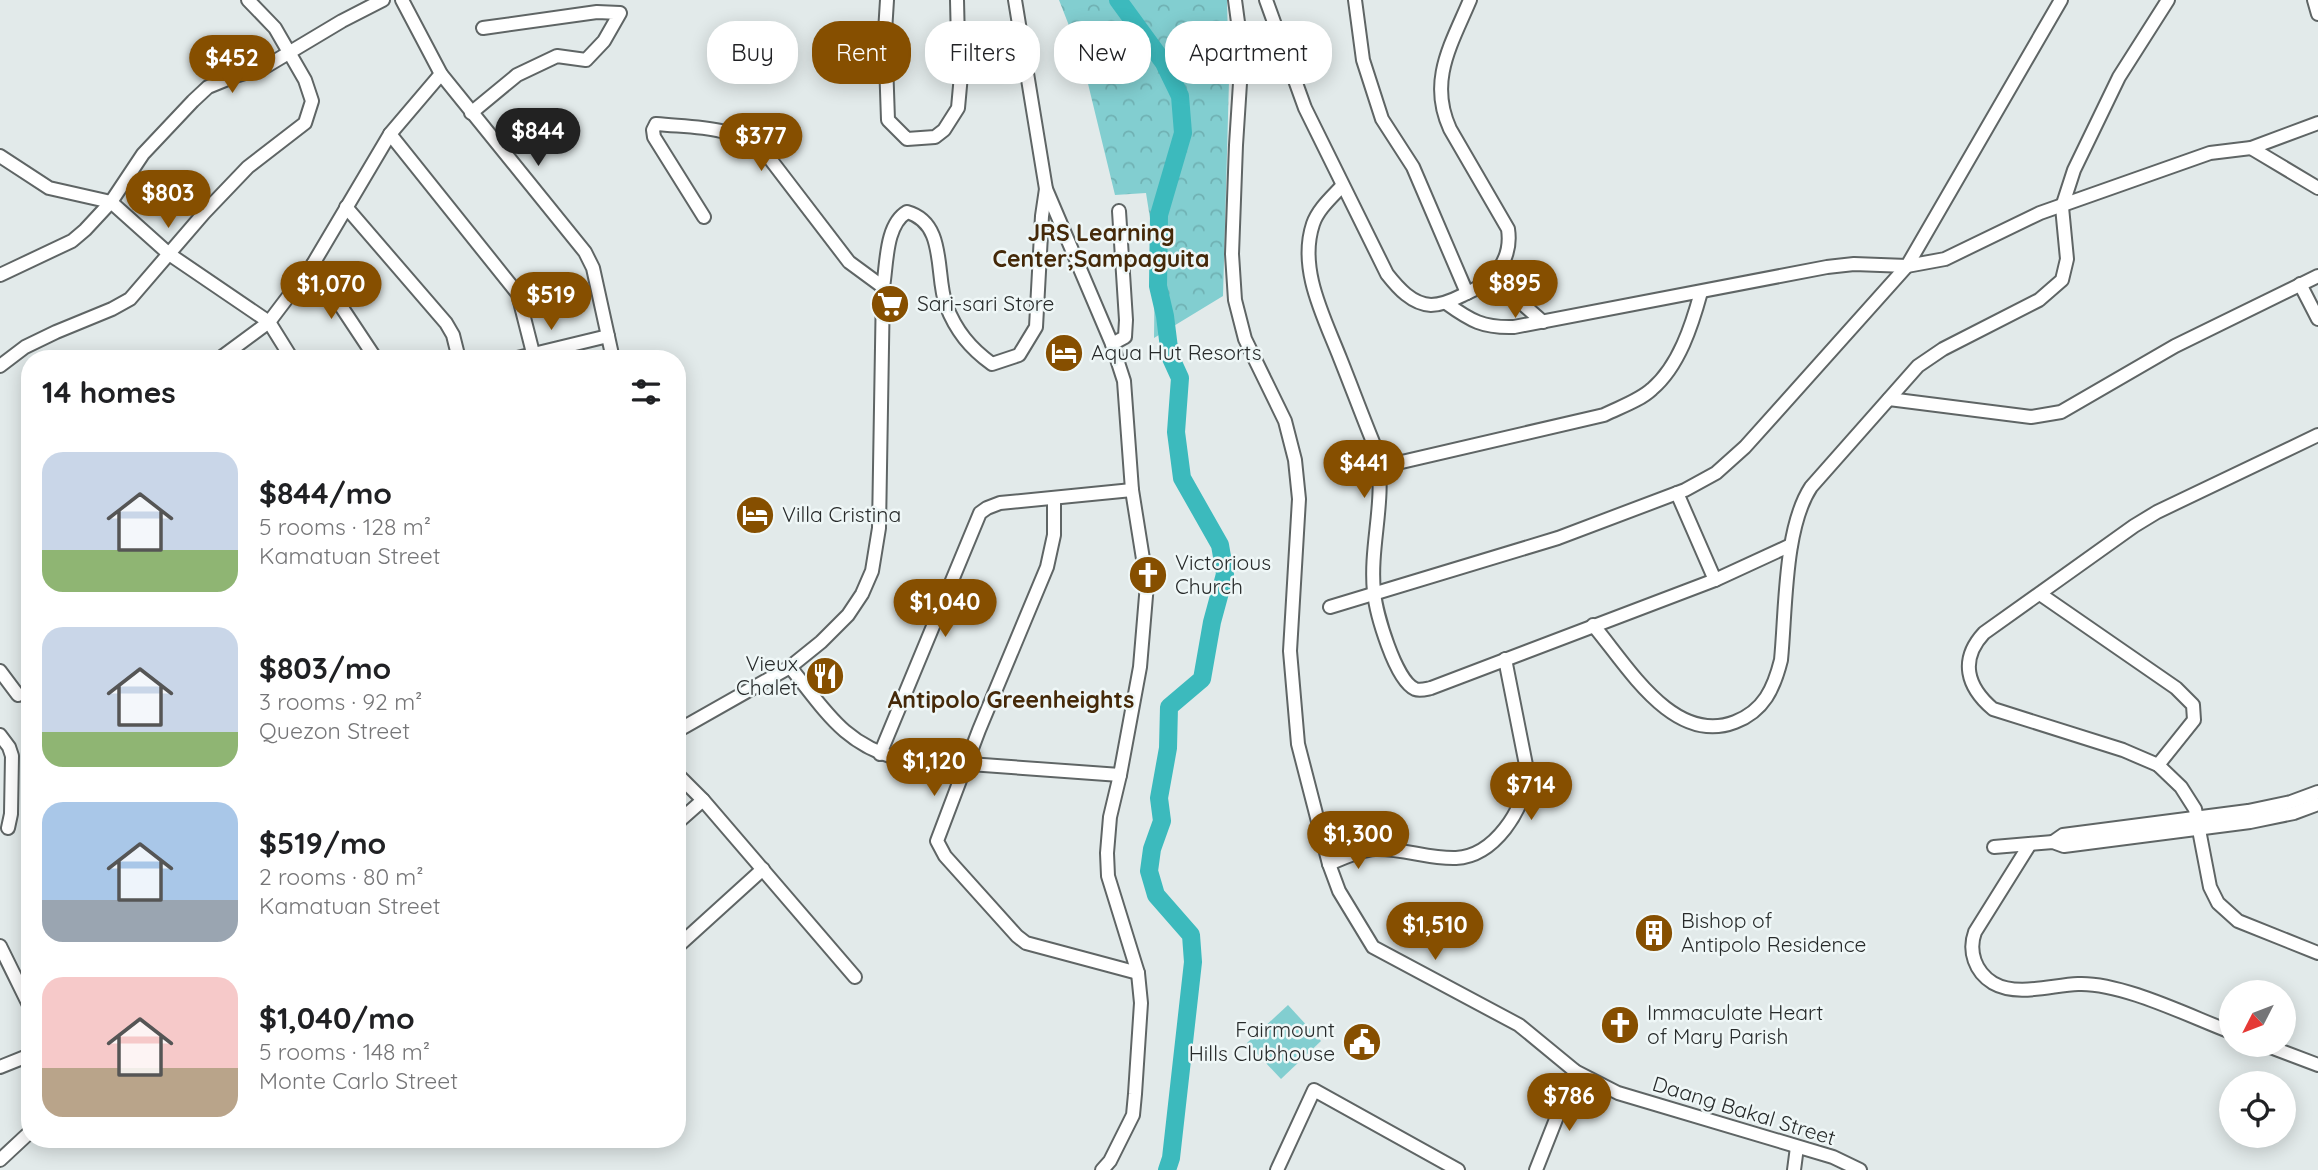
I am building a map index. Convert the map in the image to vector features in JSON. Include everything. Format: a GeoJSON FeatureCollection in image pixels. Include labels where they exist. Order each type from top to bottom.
{"type":"FeatureCollection","features":[{"type":"Feature","properties":{"kind":"street"},"geometry":{"type":"LineString","coordinates":[[21,350],[130,299],[204,213],[248,167],[305,123],[312,101],[304,80],[275,28],[248,0]]}},
{"type":"Feature","properties":{"kind":"street"},"geometry":{"type":"LineString","coordinates":[[0,274],[72,241],[85,230],[111,201],[143,154],[193,100],[208,88],[265,67],[367,4],[383,0]]}},
{"type":"Feature","properties":{"kind":"street"},"geometry":{"type":"LineString","coordinates":[[402,0],[441,74],[585,252],[593,268],[611,350]]}},
{"type":"Feature","properties":{"kind":"street"},"geometry":{"type":"LineString","coordinates":[[887,0],[885,32],[888,120],[906,139],[935,137],[944,131],[958,108],[962,64],[958,42],[957,0]]}},
{"type":"Feature","properties":{"kind":"street"},"geometry":{"type":"LineString","coordinates":[[1015,0],[1046,189],[1112,344],[1124,381],[1132,490],[1147,584],[1140,667],[1110,817],[1107,853],[1108,876],[1138,973],[1141,1003],[1133,1115],[1111,1161],[1102,1170]]}},
{"type":"Feature","properties":{"kind":"street","name":"Daang Bakal Street"},"geometry":{"type":"LineString","coordinates":[[1235,0],[1242,52],[1232,254],[1236,300],[1245,340],[1285,421],[1295,460],[1299,499],[1290,651],[1298,744],[1329,864],[1339,891],[1373,947],[1519,1025],[1575,1071],[1618,1093],[1833,1157],[1860,1170]]}},
{"type":"Feature","properties":{"kind":"street"},"geometry":{"type":"LineString","coordinates":[[1266,0],[1305,108],[1387,274],[1401,291],[1420,302],[1432,305],[1446,303],[1493,278],[1503,265],[1509,239],[1508,229],[1442,113],[1439,93],[1441,74],[1470,0]]}},
{"type":"Feature","properties":{"kind":"street"},"geometry":{"type":"LineString","coordinates":[[1355,0],[1363,60],[1382,119],[1413,167],[1467,293]]}},
{"type":"Feature","properties":{"kind":"street"},"geometry":{"type":"LineString","coordinates":[[1330,607],[1558,538],[1677,493],[1716,473],[1745,447],[1907,266],[2061,0]]}},
{"type":"Feature","properties":{"kind":"street"},"geometry":{"type":"LineString","coordinates":[[1593,625],[1666,710],[1682,720],[1712,727],[1731,724],[1759,709],[1776,679],[1781,660],[1791,545],[1797,513],[1811,487],[1906,377],[1928,357],[2039,300],[2062,280],[2067,259],[2062,206],[2074,170],[2102,107],[2168,0]]}},
{"type":"Feature","properties":{"kind":"street"},"geometry":{"type":"LineString","coordinates":[[2314,0],[2318,13]]}},
{"type":"Feature","properties":{"kind":"street"},"geometry":{"type":"LineString","coordinates":[[471,113],[517,75],[556,56],[586,60],[604,41],[620,13],[597,12],[483,28]]}},
{"type":"Feature","properties":{"kind":"street"},"geometry":{"type":"LineString","coordinates":[[231,350],[269,322],[313,264],[390,134],[441,74]]}},
{"type":"Feature","properties":{"kind":"street"},"geometry":{"type":"LineString","coordinates":[[2250,148],[2318,123]]}},
{"type":"Feature","properties":{"kind":"street"},"geometry":{"type":"LineString","coordinates":[[704,217],[654,137],[656,124],[722,130],[745,138],[764,151],[849,262],[883,288]]}},
{"type":"Feature","properties":{"kind":"street"},"geometry":{"type":"LineString","coordinates":[[390,134],[518,294],[532,350]]}},
{"type":"Feature","properties":{"kind":"street"},"geometry":{"type":"LineString","coordinates":[[1446,303],[1469,320],[1491,327],[1514,327],[1827,267],[1854,264],[1907,266],[1945,259],[2040,213],[2210,153],[2240,147],[2250,148],[2318,188]]}},
{"type":"Feature","properties":{"kind":"street"},"geometry":{"type":"LineString","coordinates":[[0,156],[49,188],[111,201],[169,254],[269,322],[286,350]]}},
{"type":"Feature","properties":{"kind":"street"},"geometry":{"type":"LineString","coordinates":[[1342,186],[1313,223],[1310,266],[1320,309],[1375,447],[1380,467],[1374,593],[1383,630],[1403,679],[1416,689],[1431,688],[1715,580],[1791,545]]}},
{"type":"Feature","properties":{"kind":"street"},"geometry":{"type":"LineString","coordinates":[[686,726],[790,667],[821,642],[848,615],[872,572],[879,528],[883,288],[895,224],[907,212],[920,216],[928,225],[936,244],[946,304],[971,349],[992,364],[1018,355],[1036,327],[1046,189]]}},
{"type":"Feature","properties":{"kind":"street"},"geometry":{"type":"LineString","coordinates":[[346,207],[446,323],[457,350]]}},
{"type":"Feature","properties":{"kind":"street"},"geometry":{"type":"LineString","coordinates":[[1112,344],[1125,337],[1126,320],[1119,211]]}},
{"type":"Feature","properties":{"kind":"street"},"geometry":{"type":"LineString","coordinates":[[313,264],[370,350]]}},
{"type":"Feature","properties":{"kind":"street"},"geometry":{"type":"LineString","coordinates":[[1889,399],[2031,418],[2061,412],[2175,346],[2318,276]]}},
{"type":"Feature","properties":{"kind":"street"},"geometry":{"type":"LineString","coordinates":[[1493,278],[1543,322]]}},
{"type":"Feature","properties":{"kind":"street"},"geometry":{"type":"LineString","coordinates":[[2300,284],[2318,319]]}},
{"type":"Feature","properties":{"kind":"street"},"geometry":{"type":"LineString","coordinates":[[1380,467],[1604,415],[1631,402],[1652,389],[1669,369],[1693,320],[1701,292]]}},
{"type":"Feature","properties":{"kind":"street"},"geometry":{"type":"LineString","coordinates":[[547,350],[608,337]]}},
{"type":"Feature","properties":{"kind":"street"},"geometry":{"type":"LineString","coordinates":[[0,366],[21,350]]}},
{"type":"Feature","properties":{"kind":"street"},"geometry":{"type":"LineString","coordinates":[[2318,435],[2157,512],[2134,526],[1983,634],[1974,644],[1969,656],[1969,671],[1974,688],[1982,700],[1993,709],[2123,750],[2158,765],[2189,798],[2199,824],[2210,887],[2224,911],[2238,921],[2318,953]]}},
{"type":"Feature","properties":{"kind":"street"},"geometry":{"type":"LineString","coordinates":[[880,754],[980,513],[1000,503],[1132,490]]}},
{"type":"Feature","properties":{"kind":"street"},"geometry":{"type":"LineString","coordinates":[[1677,493],[1715,580]]}},
{"type":"Feature","properties":{"kind":"street"},"geometry":{"type":"LineString","coordinates":[[1054,498],[1054,535],[1047,567],[937,835],[939,848],[1026,943],[1138,973]]}},
{"type":"Feature","properties":{"kind":"street"},"geometry":{"type":"LineString","coordinates":[[2040,594],[2185,695],[2193,705],[2194,720],[2158,765]]}},
{"type":"Feature","properties":{"kind":"street"},"geometry":{"type":"LineString","coordinates":[[1329,864],[1371,849],[1398,849],[1458,858],[1473,854],[1504,830],[1526,794],[1528,775],[1505,659]]}},
{"type":"Feature","properties":{"kind":"street"},"geometry":{"type":"LineString","coordinates":[[790,667],[853,740],[880,754],[900,759],[1120,775]]}},
{"type":"Feature","properties":{"kind":"street"},"geometry":{"type":"LineString","coordinates":[[0,671],[18,695]]}},
{"type":"Feature","properties":{"kind":"street"},"geometry":{"type":"LineString","coordinates":[[0,736],[12,755],[11,814],[8,828]]}},
{"type":"Feature","properties":{"kind":"street"},"geometry":{"type":"LineString","coordinates":[[686,783],[855,977]]}},
{"type":"Feature","properties":{"kind":"street"},"geometry":{"type":"LineString","coordinates":[[2199,824],[2271,807],[2318,792]]}},
{"type":"Feature","properties":{"kind":"street"},"geometry":{"type":"LineString","coordinates":[[686,815],[703,800]]}},
{"type":"Feature","properties":{"kind":"street"},"geometry":{"type":"LineString","coordinates":[[1994,847],[2053,842],[2063,835],[2273,818],[2318,804]]}},
{"type":"Feature","properties":{"kind":"street"},"geometry":{"type":"LineString","coordinates":[[2030,844],[1970,944],[1974,960],[1983,974],[1994,983],[2013,990],[2077,984],[2114,988],[2219,1027]]}},
{"type":"Feature","properties":{"kind":"street"},"geometry":{"type":"LineString","coordinates":[[686,939],[763,869]]}},
{"type":"Feature","properties":{"kind":"street"},"geometry":{"type":"LineString","coordinates":[[0,946],[21,989]]}},
{"type":"Feature","properties":{"kind":"street"},"geometry":{"type":"LineString","coordinates":[[2296,1057],[2318,1065]]}},
{"type":"Feature","properties":{"kind":"street"},"geometry":{"type":"LineString","coordinates":[[0,1067],[21,1059]]}},
{"type":"Feature","properties":{"kind":"street"},"geometry":{"type":"LineString","coordinates":[[1536,1170],[1575,1071]]}},
{"type":"Feature","properties":{"kind":"street"},"geometry":{"type":"LineString","coordinates":[[1277,1170],[1314,1090],[1458,1170]]}},
{"type":"Feature","properties":{"kind":"street"},"geometry":{"type":"LineString","coordinates":[[0,1160],[21,1140]]}},
{"type":"Feature","properties":{"kind":"street"},"geometry":{"type":"LineString","coordinates":[[1794,1170],[1797,1147]]}},
{"type":"Feature","properties":{"kind":"green space"},"geometry":{"type":"Polygon","coordinates":[[[1059,0],[1227,0],[1228,21],[1165,21],[1165,84],[1229,84],[1223,296],[1154,338],[1155,250],[1146,193],[1115,195],[1088,84],[1151,84],[1151,21],[1067,21],[1059,0]]]}},
{"type":"Feature","properties":{"kind":"green space"},"geometry":{"type":"Polygon","coordinates":[[[1288,1005],[1321,1041],[1281,1079],[1247,1043],[1288,1005]]]}},
{"type":"Feature","properties":{"kind":"waterway"},"geometry":{"type":"LineString","coordinates":[[1118,0],[1164,63],[1180,96],[1183,133],[1159,215],[1158,286],[1170,356],[1180,378],[1176,432],[1182,478],[1220,545],[1225,574],[1212,622],[1202,679],[1169,707],[1168,748],[1159,798],[1162,821],[1152,849],[1149,871],[1156,895],[1191,935],[1193,962],[1171,1158],[1167,1170]]}},
{"type":"Feature","properties":{"kind":"place","name":"Sari-sari Store"},"geometry":{"type":"Point","coordinates":[890,304]}},
{"type":"Feature","properties":{"kind":"place","name":"Aqua Hut Resorts"},"geometry":{"type":"Point","coordinates":[1064,353]}},
{"type":"Feature","properties":{"kind":"place","name":"Villa Cristina"},"geometry":{"type":"Point","coordinates":[755,515]}},
{"type":"Feature","properties":{"kind":"place","name":"Victorious Church"},"geometry":{"type":"Point","coordinates":[1148,575]}},
{"type":"Feature","properties":{"kind":"place","name":"Vieux Chalet"},"geometry":{"type":"Point","coordinates":[825,676]}},
{"type":"Feature","properties":{"kind":"place","name":"Bishop of Antipolo Residence"},"geometry":{"type":"Point","coordinates":[1654,933]}},
{"type":"Feature","properties":{"kind":"place","name":"Immaculate Heart of Mary Parish"},"geometry":{"type":"Point","coordinates":[1620,1025]}},
{"type":"Feature","properties":{"kind":"place","name":"Fairmount Hills Clubhouse"},"geometry":{"type":"Point","coordinates":[1362,1042]}},
{"type":"Feature","properties":{"kind":"district","name":"JRS Learning Center;Sampaguita"},"geometry":{"type":"Point","coordinates":[1101,246]}},
{"type":"Feature","properties":{"kind":"district","name":"Antipolo Greenheights"},"geometry":{"type":"Point","coordinates":[1011,700]}}]}
